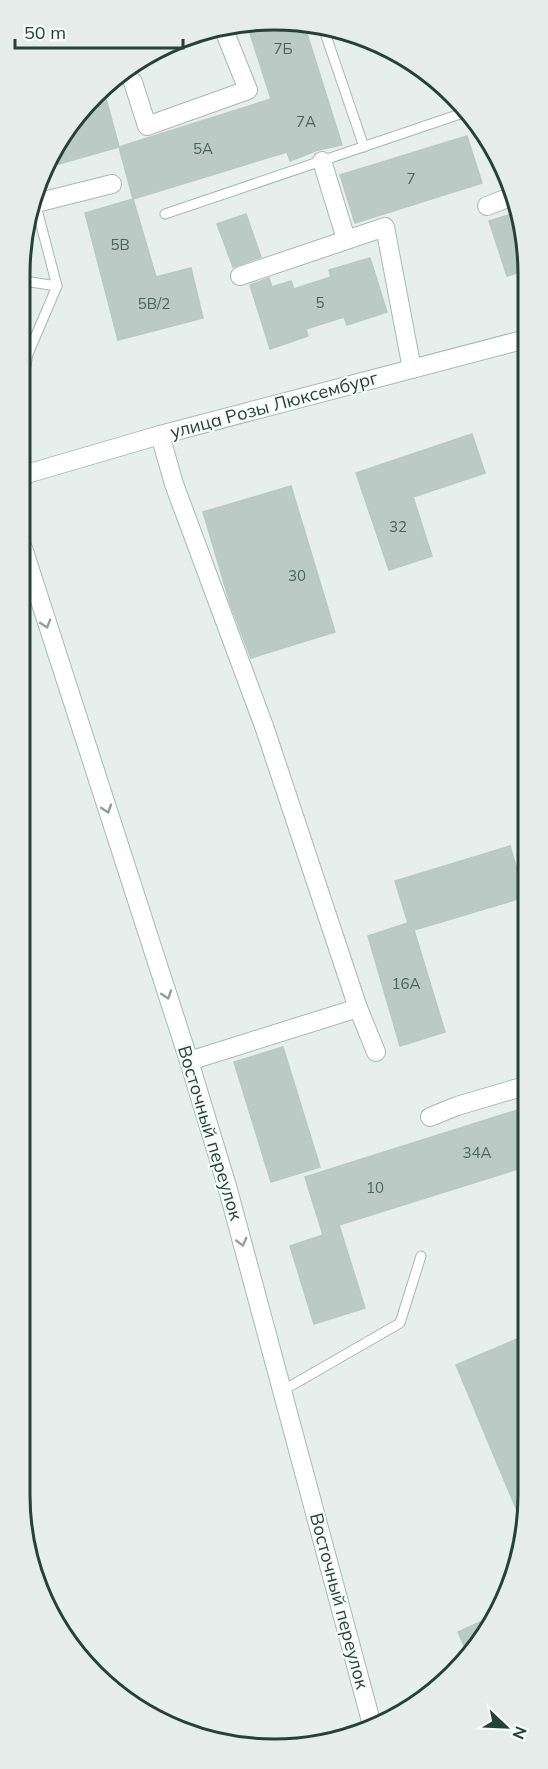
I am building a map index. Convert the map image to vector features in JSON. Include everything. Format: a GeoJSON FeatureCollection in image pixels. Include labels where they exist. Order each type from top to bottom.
{"type":"FeatureCollection","features":[{"type":"Feature","properties":{"kind":"street"},"geometry":{"type":"LineString","coordinates":[[133,82],[147,126],[248,90],[226,35]]}},
{"type":"Feature","properties":{"kind":"street"},"geometry":{"type":"LineString","coordinates":[[322,161],[346,239]]}},
{"type":"Feature","properties":{"kind":"street"},"geometry":{"type":"LineString","coordinates":[[42,199],[112,184]]}},
{"type":"Feature","properties":{"kind":"street"},"geometry":{"type":"LineString","coordinates":[[487,206],[506,199]]}},
{"type":"Feature","properties":{"kind":"street"},"geometry":{"type":"LineString","coordinates":[[240,276],[385,226],[412,369]]}},
{"type":"Feature","properties":{"kind":"street","name":"улица Розы Люксембург"},"geometry":{"type":"LineString","coordinates":[[30,473],[160,435],[518,341]]}},
{"type":"Feature","properties":{"kind":"street"},"geometry":{"type":"LineString","coordinates":[[160,435],[174,484],[265,729],[358,1008],[376,1052]]}},
{"type":"Feature","properties":{"kind":"street","name":"Восточный переулок"},"geometry":{"type":"LineString","coordinates":[[30,570],[189,1061],[227,1186],[370,1719]]}},
{"type":"Feature","properties":{"kind":"street"},"geometry":{"type":"LineString","coordinates":[[189,1061],[358,1008]]}},
{"type":"Feature","properties":{"kind":"street"},"geometry":{"type":"LineString","coordinates":[[430,1117],[457,1106],[518,1088]]}},
{"type":"Feature","properties":{"kind":"lane"},"geometry":{"type":"LineString","coordinates":[[326,36],[364,147]]}},
{"type":"Feature","properties":{"kind":"lane"},"geometry":{"type":"LineString","coordinates":[[165,214],[458,115]]}},
{"type":"Feature","properties":{"kind":"lane"},"geometry":{"type":"LineString","coordinates":[[30,349],[57,286],[38,212]]}},
{"type":"Feature","properties":{"kind":"lane"},"geometry":{"type":"LineString","coordinates":[[30,282],[57,286]]}},
{"type":"Feature","properties":{"kind":"lane"},"geometry":{"type":"LineString","coordinates":[[282,1391],[400,1323],[421,1256]]}},
{"type":"Feature","properties":{"kind":"building"},"geometry":{"type":"Polygon","coordinates":[[[249,32],[307,32],[342,145],[318,150],[290,161],[287,152],[133,199],[119,147],[271,99],[249,32]]]}},
{"type":"Feature","properties":{"kind":"building"},"geometry":{"type":"Polygon","coordinates":[[[106,97],[119,147],[56,165],[80,125],[106,97]]]}},
{"type":"Feature","properties":{"kind":"building"},"geometry":{"type":"Polygon","coordinates":[[[467,136],[482,183],[355,223],[340,175],[467,136]]]}},
{"type":"Feature","properties":{"kind":"building"},"geometry":{"type":"Polygon","coordinates":[[[133,199],[156,277],[191,268],[203,318],[118,340],[85,213],[133,199]]]}},
{"type":"Feature","properties":{"kind":"building"},"geometry":{"type":"Polygon","coordinates":[[[246,214],[261,257],[233,267],[217,224],[246,214]]]}},
{"type":"Feature","properties":{"kind":"building"},"geometry":{"type":"Polygon","coordinates":[[[511,214],[516,242],[518,273],[507,276],[489,221],[511,214]]]}},
{"type":"Feature","properties":{"kind":"building"},"geometry":{"type":"Polygon","coordinates":[[[370,258],[387,312],[347,325],[344,317],[306,329],[308,336],[270,349],[250,285],[269,278],[272,287],[291,281],[294,289],[331,277],[329,270],[370,258]]]}},
{"type":"Feature","properties":{"kind":"building"},"geometry":{"type":"Polygon","coordinates":[[[472,434],[485,473],[413,497],[432,556],[389,570],[356,473],[472,434]]]}},
{"type":"Feature","properties":{"kind":"building"},"geometry":{"type":"Polygon","coordinates":[[[291,486],[335,632],[251,658],[230,603],[203,512],[291,486]]]}},
{"type":"Feature","properties":{"kind":"building"},"geometry":{"type":"Polygon","coordinates":[[[510,846],[518,873],[518,899],[414,930],[445,1032],[400,1046],[368,936],[408,923],[395,881],[510,846]]]}},
{"type":"Feature","properties":{"kind":"building"},"geometry":{"type":"Polygon","coordinates":[[[283,1047],[320,1167],[271,1182],[234,1062],[283,1047]]]}},
{"type":"Feature","properties":{"kind":"building"},"geometry":{"type":"Polygon","coordinates":[[[518,1110],[518,1169],[339,1225],[365,1308],[314,1324],[290,1246],[323,1235],[305,1177],[518,1110]]]}},
{"type":"Feature","properties":{"kind":"building"},"geometry":{"type":"Polygon","coordinates":[[[518,1339],[517,1511],[456,1365],[518,1339]]]}},
{"type":"Feature","properties":{"kind":"building"},"geometry":{"type":"Polygon","coordinates":[[[483,1621],[465,1648],[458,1632],[483,1621]]]}}]}
